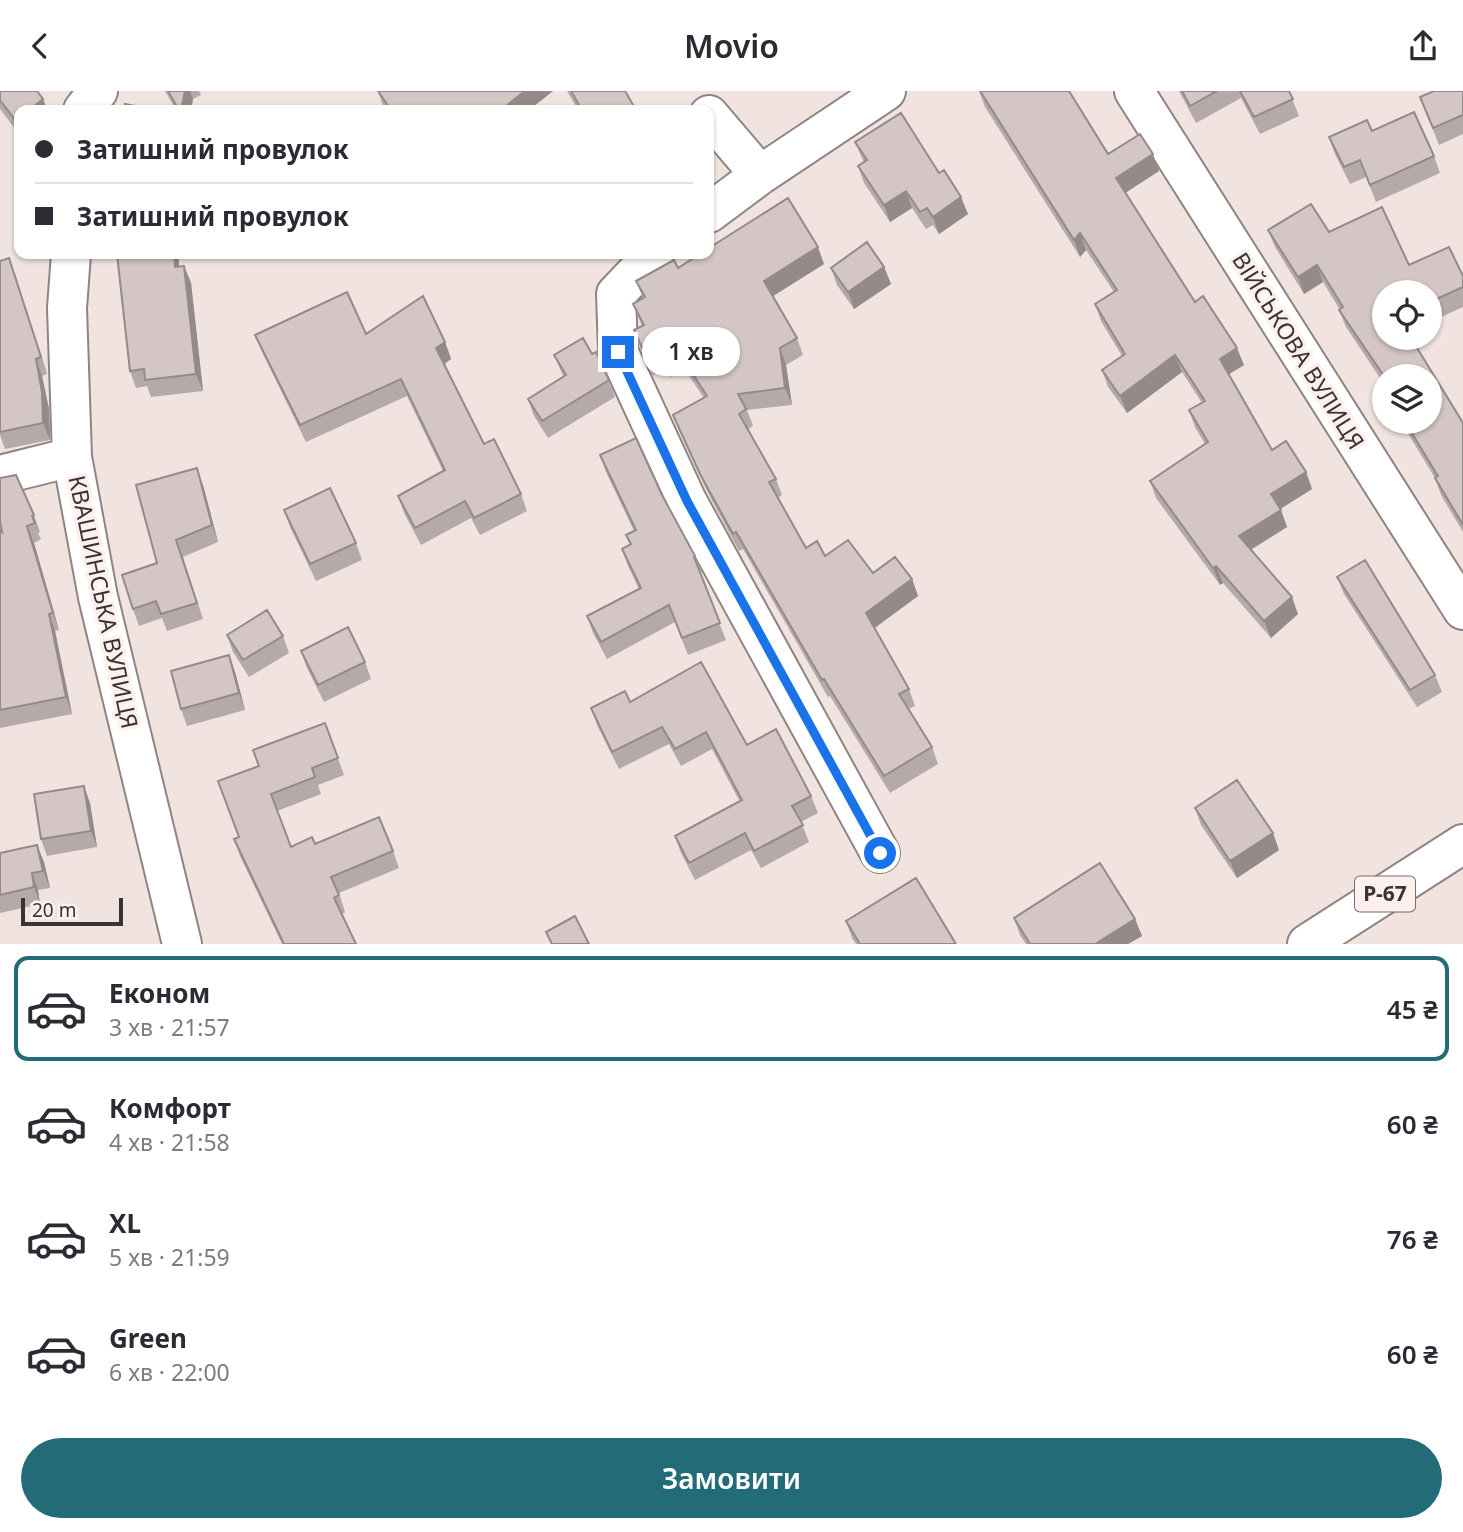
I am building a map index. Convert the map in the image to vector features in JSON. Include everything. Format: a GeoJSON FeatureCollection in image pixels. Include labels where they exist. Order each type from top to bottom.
{"type":"FeatureCollection","features":[{"type":"Feature","properties":{"kind":"street"},"geometry":{"type":"LineString","coordinates":[[87,105],[98,91]]}},
{"type":"Feature","properties":{"kind":"street"},"geometry":{"type":"LineString","coordinates":[[688,91],[701,105]]}},
{"type":"Feature","properties":{"kind":"street"},"geometry":{"type":"LineString","coordinates":[[714,209],[760,175],[886,91]]}},
{"type":"Feature","properties":{"kind":"street","name":"ВІЙСЬКОВА ВУЛИЦЯ"},"geometry":{"type":"LineString","coordinates":[[1134,91],[1463,610]]}},
{"type":"Feature","properties":{"kind":"street"},"geometry":{"type":"LineString","coordinates":[[714,121],[760,175]]}},
{"type":"Feature","properties":{"kind":"street","name":"КВАШИНСЬКА ВУЛИЦЯ"},"geometry":{"type":"LineString","coordinates":[[71,259],[66,308],[72,457],[97,597],[182,944]]}},
{"type":"Feature","properties":{"kind":"street"},"geometry":{"type":"LineString","coordinates":[[649,259],[616,293],[618,352],[687,501],[880,853]]}},
{"type":"Feature","properties":{"kind":"street"},"geometry":{"type":"LineString","coordinates":[[0,475],[72,457]]}},
{"type":"Feature","properties":{"kind":"street","name":"Р-67"},"geometry":{"type":"LineString","coordinates":[[1307,944],[1463,844]]}},
{"type":"Feature","properties":{"kind":"building"},"geometry":{"type":"Polygon","coordinates":[[[0,91],[37,91],[43,99],[35,105],[14,105],[14,118],[0,100],[0,91]]]}},
{"type":"Feature","properties":{"kind":"building"},"geometry":{"type":"Polygon","coordinates":[[[168,91],[185,91],[182,105],[176,105],[168,91]]]}},
{"type":"Feature","properties":{"kind":"building"},"geometry":{"type":"Polygon","coordinates":[[[378,91],[525,91],[507,105],[388,105],[378,91]]]}},
{"type":"Feature","properties":{"kind":"building"},"geometry":{"type":"Polygon","coordinates":[[[571,91],[625,91],[633,105],[579,105],[571,91]]]}},
{"type":"Feature","properties":{"kind":"building"},"geometry":{"type":"Polygon","coordinates":[[[980,91],[1069,91],[1108,154],[1140,134],[1153,154],[1116,178],[1195,302],[1203,296],[1237,348],[1220,359],[1272,450],[1286,441],[1306,472],[1271,494],[1281,510],[1239,536],[1292,597],[1264,621],[1216,566],[1213,568],[1150,481],[1208,442],[1189,410],[1205,401],[1175,355],[1120,396],[1102,370],[1125,354],[1095,304],[1117,290],[1080,233],[1074,240],[980,91]]]}},
{"type":"Feature","properties":{"kind":"building"},"geometry":{"type":"Polygon","coordinates":[[[1182,91],[1217,91],[1190,106],[1182,91]]]}},
{"type":"Feature","properties":{"kind":"building"},"geometry":{"type":"Polygon","coordinates":[[[1240,91],[1289,91],[1293,99],[1254,117],[1240,91]]]}},
{"type":"Feature","properties":{"kind":"building"},"geometry":{"type":"Polygon","coordinates":[[[1434,91],[1463,91],[1463,115],[1433,128],[1420,97],[1434,91]]]}},
{"type":"Feature","properties":{"kind":"building"},"geometry":{"type":"Polygon","coordinates":[[[1414,112],[1434,156],[1370,185],[1360,160],[1344,167],[1329,137],[1367,120],[1372,131],[1414,112]]]}},
{"type":"Feature","properties":{"kind":"building"},"geometry":{"type":"Polygon","coordinates":[[[901,113],[939,173],[944,170],[961,197],[933,217],[927,208],[920,212],[906,191],[884,205],[858,166],[867,160],[855,142],[901,113]]]}},
{"type":"Feature","properties":{"kind":"building"},"geometry":{"type":"Polygon","coordinates":[[[788,198],[818,247],[764,281],[797,338],[780,348],[785,388],[738,394],[746,409],[739,414],[776,479],[769,482],[806,548],[817,541],[825,556],[848,540],[873,573],[895,557],[912,579],[866,613],[909,689],[899,694],[932,747],[884,776],[824,679],[822,680],[736,532],[733,534],[700,474],[673,415],[707,396],[679,353],[665,360],[660,351],[647,358],[634,330],[644,325],[633,304],[645,297],[636,281],[674,260],[678,268],[692,259],[714,259],[714,245],[788,198]]]}},
{"type":"Feature","properties":{"kind":"building"},"geometry":{"type":"Polygon","coordinates":[[[1311,204],[1329,232],[1382,207],[1409,265],[1449,247],[1463,276],[1463,287],[1442,297],[1442,280],[1372,280],[1372,350],[1418,350],[1427,364],[1376,364],[1339,310],[1343,307],[1317,265],[1298,277],[1268,230],[1311,204]]]}},
{"type":"Feature","properties":{"kind":"building"},"geometry":{"type":"Polygon","coordinates":[[[867,242],[884,267],[848,292],[831,268],[867,242]]]}},
{"type":"Feature","properties":{"kind":"building"},"geometry":{"type":"Polygon","coordinates":[[[9,258],[41,357],[36,359],[42,392],[43,423],[0,432],[0,261],[9,258]]]}},
{"type":"Feature","properties":{"kind":"building"},"geometry":{"type":"Polygon","coordinates":[[[118,259],[174,259],[175,267],[184,266],[196,374],[145,380],[144,369],[130,371],[118,259]]]}},
{"type":"Feature","properties":{"kind":"building"},"geometry":{"type":"Polygon","coordinates":[[[347,292],[366,334],[423,296],[445,342],[436,348],[484,444],[494,439],[521,494],[474,518],[465,501],[415,528],[398,496],[445,470],[401,379],[300,425],[255,335],[347,292]]]}},
{"type":"Feature","properties":{"kind":"building"},"geometry":{"type":"Polygon","coordinates":[[[583,338],[592,354],[596,352],[609,380],[542,421],[528,399],[566,375],[554,355],[583,338]]]}},
{"type":"Feature","properties":{"kind":"building"},"geometry":{"type":"Polygon","coordinates":[[[1442,389],[1463,423],[1463,525],[1435,478],[1438,476],[1412,434],[1442,434],[1442,389]]]}},
{"type":"Feature","properties":{"kind":"building"},"geometry":{"type":"Polygon","coordinates":[[[636,438],[662,495],[695,556],[720,623],[682,638],[669,605],[601,642],[587,616],[641,588],[622,549],[631,544],[626,535],[636,530],[600,455],[636,438]]]}},
{"type":"Feature","properties":{"kind":"building"},"geometry":{"type":"Polygon","coordinates":[[[197,468],[212,525],[176,540],[197,603],[161,614],[156,601],[133,609],[122,575],[157,563],[136,485],[197,468]]]}},
{"type":"Feature","properties":{"kind":"building"},"geometry":{"type":"Polygon","coordinates":[[[16,475],[34,515],[32,516],[35,523],[27,526],[53,613],[49,614],[66,697],[0,710],[0,478],[16,475]]]}},
{"type":"Feature","properties":{"kind":"building"},"geometry":{"type":"Polygon","coordinates":[[[330,488],[356,543],[310,564],[284,510],[330,488]]]}},
{"type":"Feature","properties":{"kind":"building"},"geometry":{"type":"Polygon","coordinates":[[[1365,560],[1435,675],[1410,690],[1337,577],[1365,560]]]}},
{"type":"Feature","properties":{"kind":"building"},"geometry":{"type":"Polygon","coordinates":[[[267,610],[283,636],[243,660],[227,635],[267,610]]]}},
{"type":"Feature","properties":{"kind":"building"},"geometry":{"type":"Polygon","coordinates":[[[348,627],[365,662],[318,685],[301,651],[348,627]]]}},
{"type":"Feature","properties":{"kind":"building"},"geometry":{"type":"Polygon","coordinates":[[[229,655],[239,693],[181,709],[171,671],[229,655]]]}},
{"type":"Feature","properties":{"kind":"building"},"geometry":{"type":"Polygon","coordinates":[[[701,662],[747,745],[776,729],[811,796],[792,806],[803,825],[754,851],[745,833],[689,863],[675,836],[742,800],[706,732],[675,749],[662,727],[612,752],[591,708],[625,691],[630,702],[701,662]]]}},
{"type":"Feature","properties":{"kind":"building"},"geometry":{"type":"Polygon","coordinates":[[[325,723],[338,758],[312,768],[315,777],[271,794],[291,847],[312,837],[315,844],[379,817],[393,851],[331,877],[339,895],[334,898],[356,944],[284,944],[234,839],[239,837],[218,781],[259,766],[253,750],[325,723]]]}},
{"type":"Feature","properties":{"kind":"building"},"geometry":{"type":"Polygon","coordinates":[[[1237,780],[1273,833],[1230,861],[1195,808],[1237,780]]]}},
{"type":"Feature","properties":{"kind":"building"},"geometry":{"type":"Polygon","coordinates":[[[84,786],[91,831],[41,839],[34,794],[84,786]]]}},
{"type":"Feature","properties":{"kind":"building"},"geometry":{"type":"Polygon","coordinates":[[[37,845],[43,871],[32,873],[34,887],[0,895],[0,853],[37,845]]]}},
{"type":"Feature","properties":{"kind":"building"},"geometry":{"type":"Polygon","coordinates":[[[1100,863],[1135,919],[1095,944],[1030,944],[1014,918],[1100,863]]]}},
{"type":"Feature","properties":{"kind":"building"},"geometry":{"type":"Polygon","coordinates":[[[916,878],[956,944],[860,944],[846,921],[916,878]]]}},
{"type":"Feature","properties":{"kind":"building"},"geometry":{"type":"Polygon","coordinates":[[[575,916],[589,944],[552,944],[546,932],[575,916]]]}},
{"type":"Feature","properties":{"kind":"route"},"geometry":{"type":"LineString","coordinates":[[618,352],[687,501],[880,853]]}}]}
